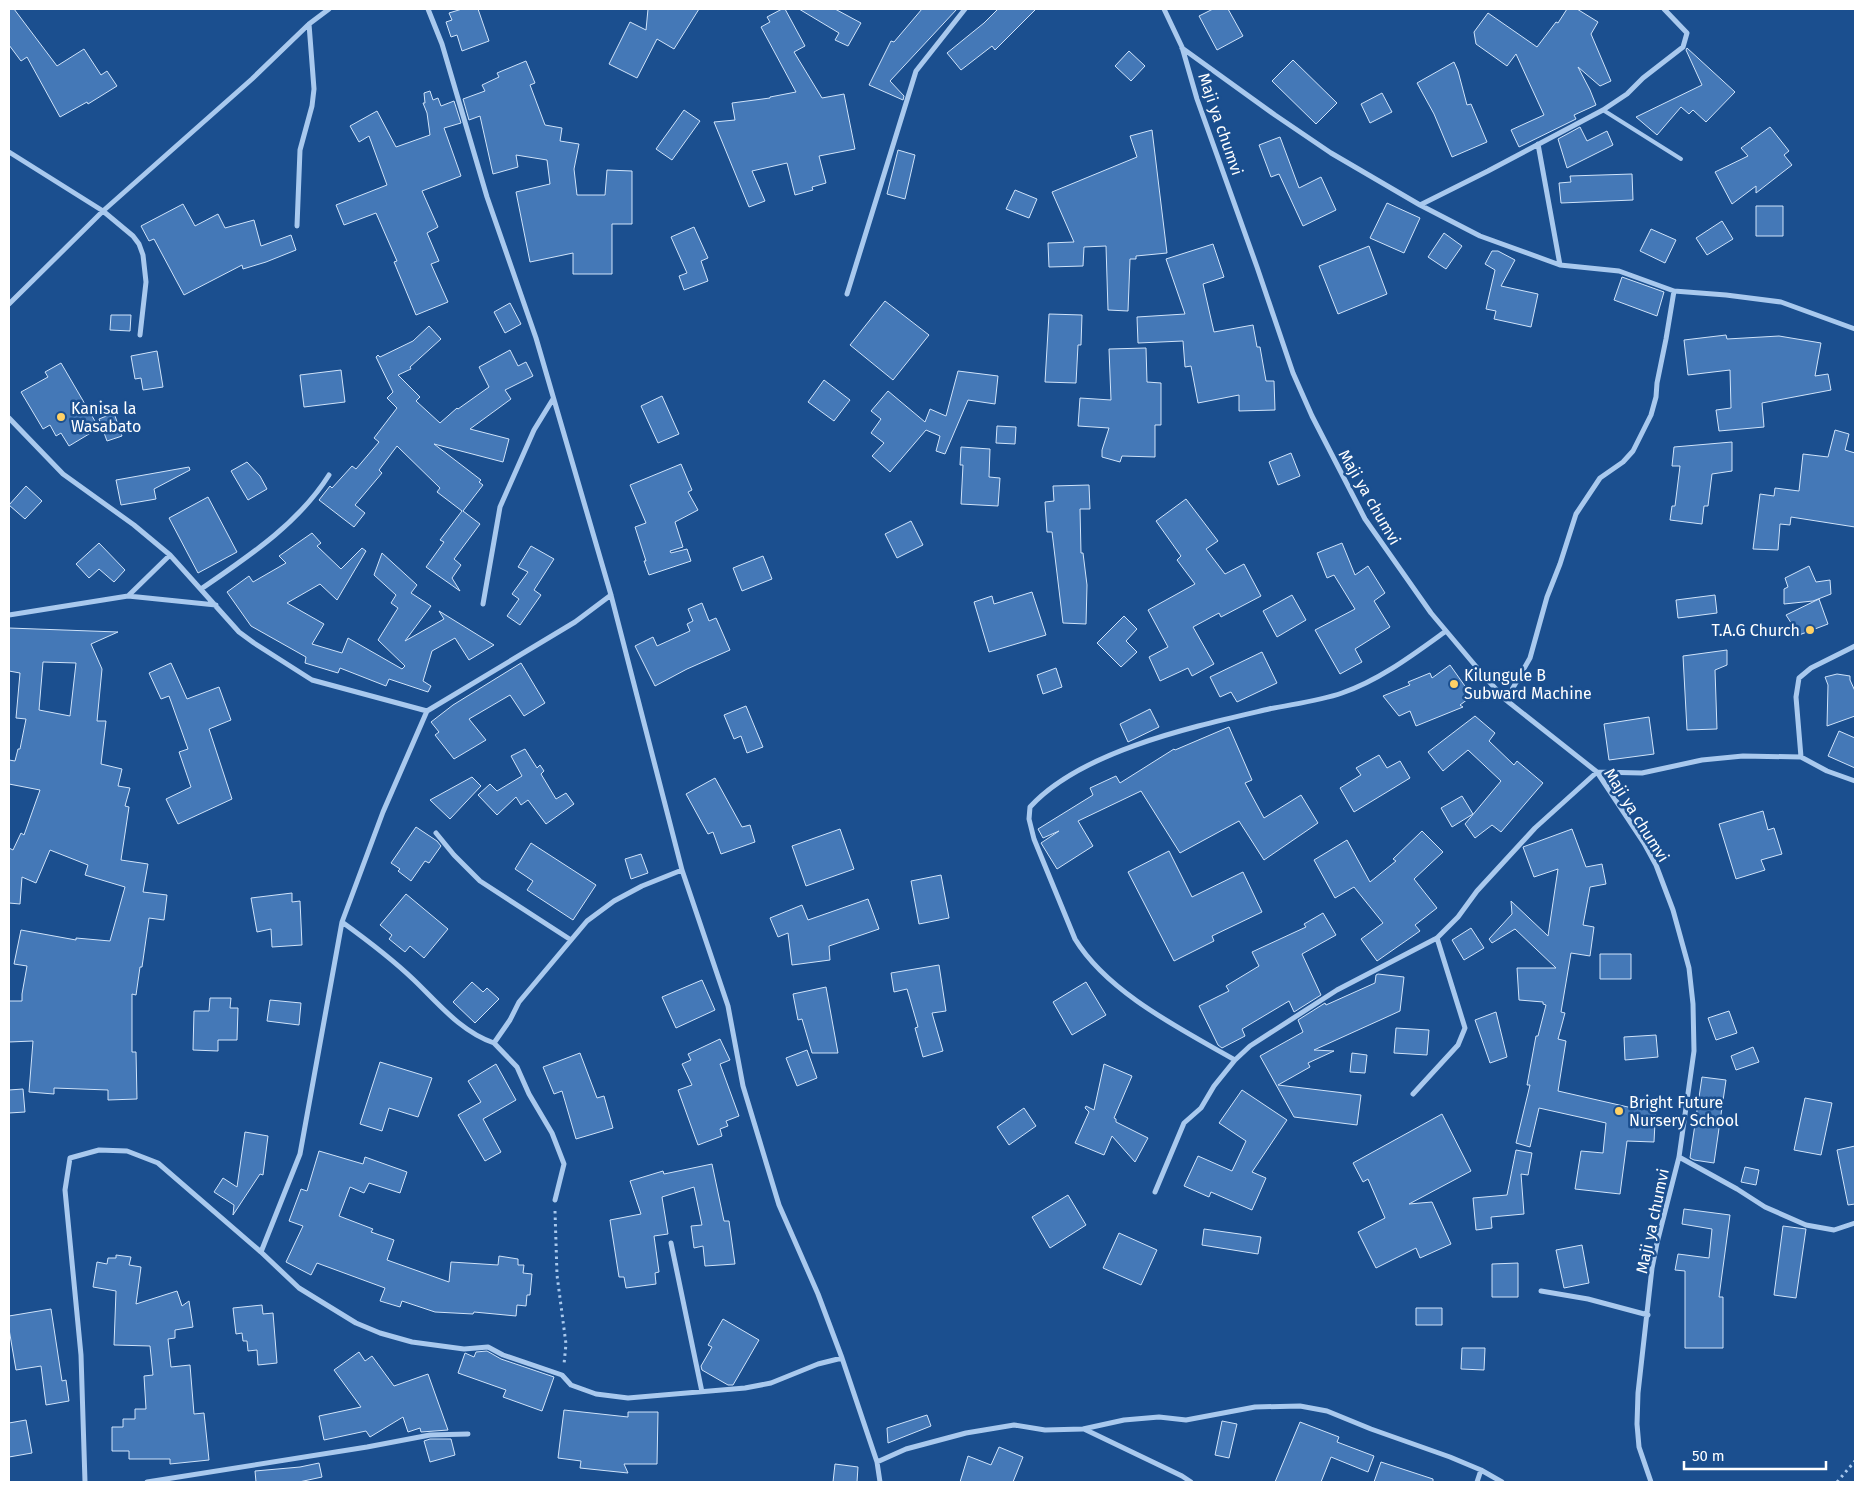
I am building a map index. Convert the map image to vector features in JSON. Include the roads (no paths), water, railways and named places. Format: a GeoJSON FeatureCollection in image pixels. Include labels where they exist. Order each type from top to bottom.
{"type":"FeatureCollection","features":[{"type":"Feature","properties":{"kind":"street"},"geometry":{"type":"LineString","coordinates":[[9,304],[103,211],[252,79],[309,24],[330,9]]}},
{"type":"Feature","properties":{"kind":"street"},"geometry":{"type":"LineString","coordinates":[[428,9],[442,44],[468,136],[536,338],[611,595],[682,870],[728,1006],[743,1086],[779,1205],[818,1294],[842,1358],[877,1462],[880,1482]]}},
{"type":"Feature","properties":{"kind":"street"},"geometry":{"type":"LineString","coordinates":[[847,294],[916,71],[965,9]]}},
{"type":"Feature","properties":{"kind":"street","name":"Maji ya chumvi"},"geometry":{"type":"LineString","coordinates":[[1164,9],[1182,47],[1197,99],[1258,267],[1293,373],[1312,416],[1365,519],[1395,564],[1446,631],[1506,700],[1597,772],[1644,843],[1656,865],[1673,910],[1688,968],[1693,1004],[1694,1051],[1679,1157],[1652,1268],[1638,1393],[1637,1424],[1640,1447],[1651,1482]]}},
{"type":"Feature","properties":{"kind":"street"},"geometry":{"type":"LineString","coordinates":[[1420,205],[1603,110],[1627,94],[1643,78],[1683,47],[1687,33],[1664,9]]}},
{"type":"Feature","properties":{"kind":"street"},"geometry":{"type":"LineString","coordinates":[[297,226],[300,150],[312,106],[314,89],[309,24]]}},
{"type":"Feature","properties":{"kind":"street"},"geometry":{"type":"LineString","coordinates":[[1182,47],[1331,153],[1420,205],[1480,236],[1560,265],[1619,271],[1674,290],[1781,302],[1855,330]]}},
{"type":"Feature","properties":{"kind":"street"},"geometry":{"type":"LineString","coordinates":[[1538,144],[1560,265]]}},
{"type":"Feature","properties":{"kind":"street"},"geometry":{"type":"LineString","coordinates":[[9,152],[103,211],[133,236],[139,244],[143,255],[146,282],[140,335]]}},
{"type":"Feature","properties":{"kind":"street"},"geometry":{"type":"LineString","coordinates":[[1506,700],[1530,658],[1547,597],[1576,514],[1600,478],[1623,462],[1634,451],[1651,415],[1656,397],[1674,290]]}},
{"type":"Feature","properties":{"kind":"street"},"geometry":{"type":"LineString","coordinates":[[483,604],[500,507],[534,430],[553,399]]}},
{"type":"Feature","properties":{"kind":"street"},"geometry":{"type":"LineString","coordinates":[[9,418],[63,474],[134,525],[170,555],[239,632],[312,680],[427,711]]}},
{"type":"Feature","properties":{"kind":"street"},"geometry":{"type":"LineString","coordinates":[[201,589],[249,556],[286,526],[316,496],[329,475]]}},
{"type":"Feature","properties":{"kind":"street"},"geometry":{"type":"LineString","coordinates":[[128,596],[170,555]]}},
{"type":"Feature","properties":{"kind":"street"},"geometry":{"type":"LineString","coordinates":[[261,1252],[300,1154],[342,922],[383,812],[427,711],[575,622],[611,595]]}},
{"type":"Feature","properties":{"kind":"street"},"geometry":{"type":"LineString","coordinates":[[9,615],[128,596],[216,605]]}},
{"type":"Feature","properties":{"kind":"street"},"geometry":{"type":"LineString","coordinates":[[1235,1060],[1147,1009],[1108,977],[1083,952],[1075,939],[1034,839],[1029,820],[1030,807],[1058,784],[1094,763],[1146,741],[1197,726],[1343,693],[1396,666],[1446,631]]}},
{"type":"Feature","properties":{"kind":"street"},"geometry":{"type":"LineString","coordinates":[[1801,757],[1796,697],[1799,678],[1811,668],[1855,646]]}},
{"type":"Feature","properties":{"kind":"street"},"geometry":{"type":"LineString","coordinates":[[1155,1192],[1184,1123],[1201,1108],[1214,1086],[1235,1060],[1250,1046],[1337,990],[1437,938],[1458,917],[1477,891],[1535,828],[1597,772],[1642,773],[1702,760],[1743,756],[1801,757],[1827,771],[1855,781]]}},
{"type":"Feature","properties":{"kind":"street"},"geometry":{"type":"LineString","coordinates":[[436,832],[454,855],[480,881],[571,940]]}},
{"type":"Feature","properties":{"kind":"street"},"geometry":{"type":"LineString","coordinates":[[494,1043],[510,1020],[519,1002],[587,921],[614,902],[642,886],[682,870]]}},
{"type":"Feature","properties":{"kind":"street"},"geometry":{"type":"LineString","coordinates":[[342,922],[387,956],[415,981],[434,1002],[479,1038],[494,1043],[517,1067],[529,1094],[552,1132],[564,1164],[555,1200]]}},
{"type":"Feature","properties":{"kind":"street"},"geometry":{"type":"LineString","coordinates":[[1413,1094],[1458,1045],[1465,1028],[1437,938]]}},
{"type":"Feature","properties":{"kind":"street"},"geometry":{"type":"LineString","coordinates":[[85,1482],[81,1355],[65,1190],[70,1158],[99,1150],[127,1151],[158,1163],[261,1252],[299,1288],[356,1323],[380,1333],[412,1342],[464,1349],[488,1347],[503,1355],[562,1375],[571,1385],[584,1391],[628,1398],[739,1389],[771,1383],[818,1364],[842,1358]]}},
{"type":"Feature","properties":{"kind":"street"},"geometry":{"type":"LineString","coordinates":[[1679,1157],[1765,1207],[1806,1225],[1834,1230],[1855,1223]]}},
{"type":"Feature","properties":{"kind":"street"},"geometry":{"type":"LineString","coordinates":[[671,1243],[702,1392]]}},
{"type":"Feature","properties":{"kind":"street"},"geometry":{"type":"LineString","coordinates":[[1541,1291],[1588,1299],[1648,1315]]}},
{"type":"Feature","properties":{"kind":"street"},"geometry":{"type":"LineString","coordinates":[[877,1462],[906,1449],[966,1433],[1014,1425],[1045,1430],[1084,1430],[1124,1420],[1159,1417],[1186,1420],[1255,1406],[1300,1406],[1327,1411],[1348,1418],[1371,1429],[1450,1457],[1481,1470],[1502,1482]]}},
{"type":"Feature","properties":{"kind":"street"},"geometry":{"type":"LineString","coordinates":[[1084,1430],[1191,1482]]}},
{"type":"Feature","properties":{"kind":"street"},"geometry":{"type":"LineString","coordinates":[[147,1482],[367,1447],[430,1435],[468,1434]]}},
{"type":"Feature","properties":{"kind":"street"},"geometry":{"type":"LineString","coordinates":[[1477,1482],[1481,1470]]}},
{"type":"Feature","properties":{"kind":"lane"},"geometry":{"type":"LineString","coordinates":[[1603,110],[1681,159]]}},
{"type":"Feature","properties":{"kind":"place","name":"Kanisa la Wasabato"},"geometry":{"type":"Point","coordinates":[61,417]}},
{"type":"Feature","properties":{"kind":"place","name":"T.A.G Church"},"geometry":{"type":"Point","coordinates":[1810,630]}},
{"type":"Feature","properties":{"kind":"place","name":"Kilungule B Subward Machine"},"geometry":{"type":"Point","coordinates":[1454,684]}},
{"type":"Feature","properties":{"kind":"place","name":"Bright Future Nursery School"},"geometry":{"type":"Point","coordinates":[1619,1111]}}]}
